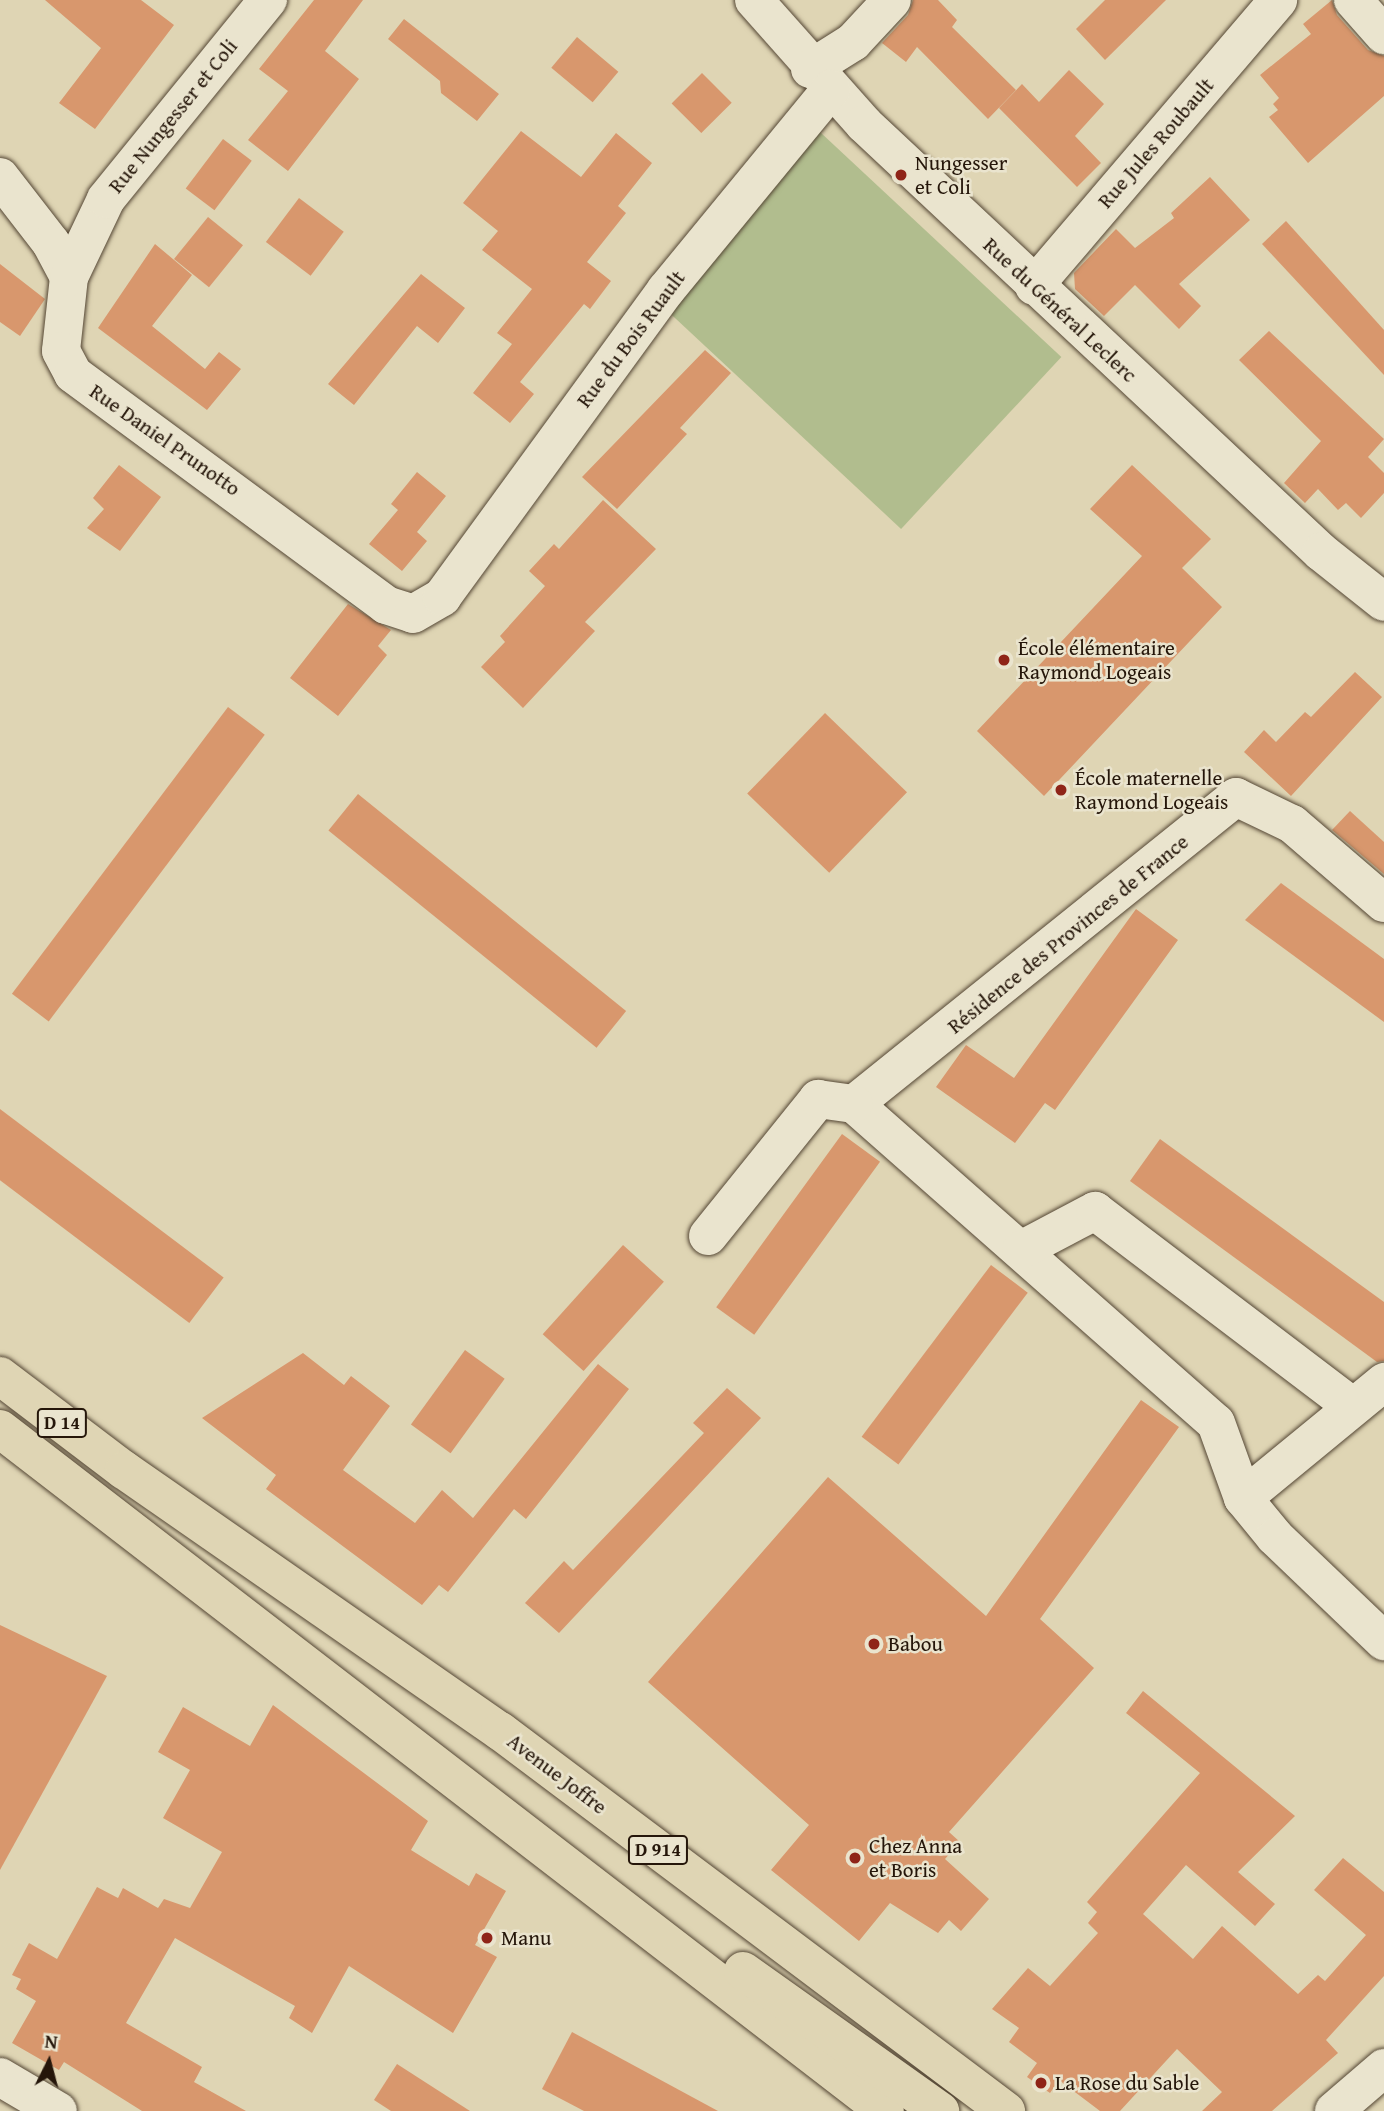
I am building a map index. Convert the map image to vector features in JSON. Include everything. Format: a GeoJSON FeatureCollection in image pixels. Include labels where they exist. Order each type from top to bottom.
{"type":"FeatureCollection","features":[{"type":"Feature","properties":{"kind":"main road","name":"D 14"},"geometry":{"type":"LineString","coordinates":[[0,1376],[124,1470]]}},
{"type":"Feature","properties":{"kind":"main road"},"geometry":{"type":"LineString","coordinates":[[0,1429],[269,1638],[707,1959],[940,2111]]}},
{"type":"Feature","properties":{"kind":"main road","name":"Avenue Joffre"},"geometry":{"type":"LineString","coordinates":[[124,1470],[500,1731],[1006,2111]]}},
{"type":"Feature","properties":{"kind":"main road","name":"Avenue Joffre"},"geometry":{"type":"LineString","coordinates":[[303,1596],[461,1731],[969,2111]]}},
{"type":"Feature","properties":{"kind":"main road"},"geometry":{"type":"LineString","coordinates":[[707,1959],[885,2111]]}},
{"type":"Feature","properties":{"kind":"street","name":"Rue Nungesser et Coli"},"geometry":{"type":"LineString","coordinates":[[69,276],[106,198],[268,0]]}},
{"type":"Feature","properties":{"kind":"street","name":"Rue du Général Leclerc"},"geometry":{"type":"LineString","coordinates":[[754,0],[820,79],[1034,286],[1321,552],[1384,601]]}},
{"type":"Feature","properties":{"kind":"street","name":"Rue du Bois Ruault"},"geometry":{"type":"LineString","coordinates":[[442,597],[820,79],[892,0]]}},
{"type":"Feature","properties":{"kind":"street","name":"Rue Jules Roubault"},"geometry":{"type":"LineString","coordinates":[[1034,286],[1278,0]]}},
{"type":"Feature","properties":{"kind":"street"},"geometry":{"type":"LineString","coordinates":[[1353,0],[1384,35]]}},
{"type":"Feature","properties":{"kind":"street"},"geometry":{"type":"LineString","coordinates":[[0,177],[51,243],[69,276]]}},
{"type":"Feature","properties":{"kind":"street","name":"Rue Daniel Prunotto"},"geometry":{"type":"LineString","coordinates":[[69,276],[61,351],[73,374],[386,605],[413,614],[442,597]]}},
{"type":"Feature","properties":{"kind":"street","name":"Résidence des Provinces de France"},"geometry":{"type":"LineString","coordinates":[[854,1104],[1236,797],[1292,824],[1384,903]]}},
{"type":"Feature","properties":{"kind":"street"},"geometry":{"type":"LineString","coordinates":[[708,1236],[818,1098],[854,1104],[1216,1423],[1244,1498],[1275,1537],[1384,1641]]}},
{"type":"Feature","properties":{"kind":"street"},"geometry":{"type":"LineString","coordinates":[[1021,1250],[1094,1211],[1352,1406]]}},
{"type":"Feature","properties":{"kind":"street"},"geometry":{"type":"LineString","coordinates":[[1244,1498],[1384,1382]]}},
{"type":"Feature","properties":{"kind":"street"},"geometry":{"type":"LineString","coordinates":[[1334,2111],[1384,2068]]}},
{"type":"Feature","properties":{"kind":"street"},"geometry":{"type":"LineString","coordinates":[[0,2077],[58,2111]]}},
{"type":"Feature","properties":{"kind":"green space"},"geometry":{"type":"Polygon","coordinates":[[[820,132],[1061,357],[901,529],[660,304],[820,132]]]}},
{"type":"Feature","properties":{"kind":"building"},"geometry":{"type":"Polygon","coordinates":[[[45,0],[141,0],[174,25],[95,129],[59,103],[101,48],[45,0]]]}},
{"type":"Feature","properties":{"kind":"building"},"geometry":{"type":"Polygon","coordinates":[[[314,0],[363,0],[325,51],[359,79],[288,171],[248,140],[288,91],[259,69],[314,0]]]}},
{"type":"Feature","properties":{"kind":"building"},"geometry":{"type":"Polygon","coordinates":[[[913,0],[938,0],[957,20],[952,27],[1016,90],[988,119],[917,47],[906,62],[882,43],[908,15],[913,0]]]}},
{"type":"Feature","properties":{"kind":"building"},"geometry":{"type":"Polygon","coordinates":[[[1105,0],[1166,0],[1105,60],[1076,29],[1105,0]]]}},
{"type":"Feature","properties":{"kind":"building"},"geometry":{"type":"Polygon","coordinates":[[[1332,0],[1337,15],[1368,50],[1384,56],[1384,96],[1308,163],[1269,117],[1278,110],[1273,104],[1279,98],[1260,75],[1311,34],[1303,24],[1332,0]]]}},
{"type":"Feature","properties":{"kind":"building"},"geometry":{"type":"Polygon","coordinates":[[[404,19],[499,94],[477,121],[441,93],[440,81],[388,39],[404,19]]]}},
{"type":"Feature","properties":{"kind":"building"},"geometry":{"type":"Polygon","coordinates":[[[577,37],[618,72],[593,102],[551,68],[577,37]]]}},
{"type":"Feature","properties":{"kind":"building"},"geometry":{"type":"Polygon","coordinates":[[[1069,70],[1104,104],[1075,136],[1101,163],[1077,187],[999,108],[1022,84],[1039,102],[1069,70]]]}},
{"type":"Feature","properties":{"kind":"building"},"geometry":{"type":"Polygon","coordinates":[[[702,73],[732,103],[701,133],[672,103],[702,73]]]}},
{"type":"Feature","properties":{"kind":"building"},"geometry":{"type":"Polygon","coordinates":[[[521,131],[581,177],[616,133],[652,163],[618,206],[626,213],[587,262],[611,281],[590,309],[584,304],[520,382],[534,394],[510,423],[473,393],[512,344],[497,333],[532,289],[482,250],[498,231],[463,203],[521,131]]]}},
{"type":"Feature","properties":{"kind":"building"},"geometry":{"type":"Polygon","coordinates":[[[223,139],[252,161],[214,210],[186,189],[223,139]]]}},
{"type":"Feature","properties":{"kind":"building"},"geometry":{"type":"Polygon","coordinates":[[[1210,177],[1250,220],[1179,284],[1201,306],[1179,329],[1135,285],[1104,316],[1075,289],[1074,273],[1116,229],[1135,248],[1174,218],[1171,213],[1210,177]]]}},
{"type":"Feature","properties":{"kind":"building"},"geometry":{"type":"Polygon","coordinates":[[[299,198],[344,232],[311,276],[266,242],[299,198]]]}},
{"type":"Feature","properties":{"kind":"building"},"geometry":{"type":"Polygon","coordinates":[[[208,217],[243,245],[209,287],[174,259],[208,217]]]}},
{"type":"Feature","properties":{"kind":"building"},"geometry":{"type":"Polygon","coordinates":[[[1286,221],[1384,330],[1384,375],[1262,244],[1286,221]]]}},
{"type":"Feature","properties":{"kind":"building"},"geometry":{"type":"Polygon","coordinates":[[[155,244],[192,275],[152,326],[205,369],[219,352],[241,369],[207,410],[98,328],[155,244]]]}},
{"type":"Feature","properties":{"kind":"building"},"geometry":{"type":"Polygon","coordinates":[[[0,264],[45,299],[20,336],[0,322],[0,264]]]}},
{"type":"Feature","properties":{"kind":"building"},"geometry":{"type":"Polygon","coordinates":[[[421,274],[465,308],[438,343],[417,326],[354,405],[328,384],[421,274]]]}},
{"type":"Feature","properties":{"kind":"building"},"geometry":{"type":"Polygon","coordinates":[[[1269,331],[1384,439],[1368,457],[1384,473],[1384,493],[1361,518],[1346,503],[1338,510],[1318,489],[1305,503],[1284,483],[1321,441],[1239,360],[1269,331]]]}},
{"type":"Feature","properties":{"kind":"building"},"geometry":{"type":"Polygon","coordinates":[[[705,350],[731,373],[680,428],[687,434],[617,509],[582,477],[705,350]]]}},
{"type":"Feature","properties":{"kind":"building"},"geometry":{"type":"Polygon","coordinates":[[[119,465],[161,497],[120,551],[87,528],[104,509],[93,498],[119,465]]]}},
{"type":"Feature","properties":{"kind":"building"},"geometry":{"type":"Polygon","coordinates":[[[1132,465],[1211,539],[1182,568],[1222,607],[1044,796],[977,731],[1142,556],[1090,509],[1132,465]]]}},
{"type":"Feature","properties":{"kind":"building"},"geometry":{"type":"Polygon","coordinates":[[[417,472],[446,496],[417,532],[427,541],[402,571],[369,544],[398,510],[391,504],[417,472]]]}},
{"type":"Feature","properties":{"kind":"building"},"geometry":{"type":"Polygon","coordinates":[[[603,500],[656,549],[585,622],[595,631],[523,708],[481,667],[505,642],[500,636],[545,586],[529,571],[554,544],[559,549],[603,500]]]}},
{"type":"Feature","properties":{"kind":"building"},"geometry":{"type":"Polygon","coordinates":[[[348,604],[391,630],[378,646],[387,655],[338,716],[290,678],[348,604]]]}},
{"type":"Feature","properties":{"kind":"building"},"geometry":{"type":"Polygon","coordinates":[[[1355,672],[1382,697],[1291,796],[1244,752],[1264,730],[1276,742],[1305,712],[1311,717],[1355,672]]]}},
{"type":"Feature","properties":{"kind":"building"},"geometry":{"type":"Polygon","coordinates":[[[228,707],[265,735],[49,1021],[12,994],[228,707]]]}},
{"type":"Feature","properties":{"kind":"building"},"geometry":{"type":"Polygon","coordinates":[[[825,713],[907,792],[829,873],[747,794],[825,713]]]}},
{"type":"Feature","properties":{"kind":"building"},"geometry":{"type":"Polygon","coordinates":[[[358,794],[626,1011],[597,1048],[328,831],[358,794]]]}},
{"type":"Feature","properties":{"kind":"building"},"geometry":{"type":"Polygon","coordinates":[[[1350,811],[1384,842],[1384,874],[1332,830],[1350,811]]]}},
{"type":"Feature","properties":{"kind":"building"},"geometry":{"type":"Polygon","coordinates":[[[1281,883],[1384,959],[1384,1022],[1245,920],[1281,883]]]}},
{"type":"Feature","properties":{"kind":"building"},"geometry":{"type":"Polygon","coordinates":[[[1136,909],[1178,940],[1055,1110],[1045,1103],[1015,1143],[936,1087],[966,1045],[1014,1078],[1136,909]]]}},
{"type":"Feature","properties":{"kind":"building"},"geometry":{"type":"Polygon","coordinates":[[[0,1109],[224,1278],[189,1323],[0,1180],[0,1109]]]}},
{"type":"Feature","properties":{"kind":"building"},"geometry":{"type":"Polygon","coordinates":[[[842,1134],[880,1162],[754,1335],[716,1307],[842,1134]]]}},
{"type":"Feature","properties":{"kind":"building"},"geometry":{"type":"Polygon","coordinates":[[[1160,1139],[1384,1302],[1384,1361],[1377,1362],[1130,1181],[1160,1139]]]}},
{"type":"Feature","properties":{"kind":"building"},"geometry":{"type":"Polygon","coordinates":[[[623,1245],[664,1282],[584,1371],[543,1334],[623,1245]]]}},
{"type":"Feature","properties":{"kind":"building"},"geometry":{"type":"Polygon","coordinates":[[[991,1265],[1028,1293],[898,1464],[862,1437],[991,1265]]]}},
{"type":"Feature","properties":{"kind":"building"},"geometry":{"type":"Polygon","coordinates":[[[465,1350],[505,1379],[451,1453],[411,1424],[465,1350]]]}},
{"type":"Feature","properties":{"kind":"building"},"geometry":{"type":"Polygon","coordinates":[[[303,1353],[344,1385],[351,1376],[390,1406],[343,1470],[415,1523],[442,1490],[473,1518],[598,1364],[629,1389],[526,1519],[514,1509],[448,1592],[439,1585],[422,1605],[266,1489],[276,1475],[202,1418],[303,1353]]]}},
{"type":"Feature","properties":{"kind":"building"},"geometry":{"type":"Polygon","coordinates":[[[727,1388],[761,1418],[559,1633],[525,1603],[564,1561],[573,1570],[704,1433],[693,1423],[727,1388]]]}},
{"type":"Feature","properties":{"kind":"building","name":"Babou"},"geometry":{"type":"Polygon","coordinates":[[[1141,1400],[1179,1427],[1040,1619],[1094,1668],[949,1832],[960,1842],[945,1859],[989,1899],[961,1931],[949,1920],[938,1933],[890,1903],[859,1941],[771,1870],[809,1825],[648,1682],[828,1477],[986,1616],[1141,1400]]]}},
{"type":"Feature","properties":{"kind":"building"},"geometry":{"type":"Polygon","coordinates":[[[0,1625],[107,1676],[0,1870],[0,1625]]]}},
{"type":"Feature","properties":{"kind":"building"},"geometry":{"type":"Polygon","coordinates":[[[1143,1691],[1295,1816],[1238,1872],[1275,1904],[1255,1926],[1186,1865],[1143,1914],[1193,1959],[1222,1926],[1298,1994],[1318,1975],[1325,1981],[1366,1935],[1314,1890],[1343,1858],[1384,1892],[1384,1976],[1326,2040],[1338,2053],[1272,2111],[1202,2111],[1222,2092],[1177,2049],[1120,2111],[1100,2111],[1059,2080],[1050,2093],[1027,2077],[1037,2063],[1009,2042],[1019,2028],[992,2009],[1028,1968],[1050,1986],[1098,1933],[1088,1923],[1097,1912],[1087,1902],[1200,1773],[1126,1713],[1143,1691]]]}},
{"type":"Feature","properties":{"kind":"building"},"geometry":{"type":"Polygon","coordinates":[[[273,1705],[428,1821],[411,1850],[469,1886],[476,1873],[506,1891],[475,1945],[497,1957],[453,2033],[349,1966],[312,2033],[289,2018],[295,2006],[175,1938],[126,2023],[202,2067],[194,2082],[246,2111],[142,2111],[64,2062],[59,2070],[12,2043],[36,2001],[16,1989],[21,1979],[12,1975],[29,1943],[57,1959],[97,1887],[118,1898],[123,1888],[158,1908],[164,1899],[190,1908],[222,1852],[163,1818],[190,1770],[158,1752],[183,1707],[250,1746],[273,1705]]]}},
{"type":"Feature","properties":{"kind":"building"},"geometry":{"type":"Polygon","coordinates":[[[572,2032],[718,2111],[584,2111],[542,2089],[572,2032]]]}},
{"type":"Feature","properties":{"kind":"building"},"geometry":{"type":"Polygon","coordinates":[[[397,2064],[470,2111],[391,2111],[374,2100],[397,2064]]]}},
{"type":"Feature","properties":{"kind":"place","name":"Nungesser et Coli"},"geometry":{"type":"Point","coordinates":[901,175]}},
{"type":"Feature","properties":{"kind":"place","name":"École élémentaire Raymond Logeais"},"geometry":{"type":"Point","coordinates":[1004,660]}},
{"type":"Feature","properties":{"kind":"place","name":"École maternelle Raymond Logeais"},"geometry":{"type":"Point","coordinates":[1061,790]}},
{"type":"Feature","properties":{"kind":"place","name":"Babou"},"geometry":{"type":"Point","coordinates":[874,1644]}},
{"type":"Feature","properties":{"kind":"place","name":"Chez Anna et Boris"},"geometry":{"type":"Point","coordinates":[855,1858]}},
{"type":"Feature","properties":{"kind":"place","name":"Manu"},"geometry":{"type":"Point","coordinates":[487,1938]}},
{"type":"Feature","properties":{"kind":"place","name":"La Rose du Sable"},"geometry":{"type":"Point","coordinates":[1041,2083]}}]}
